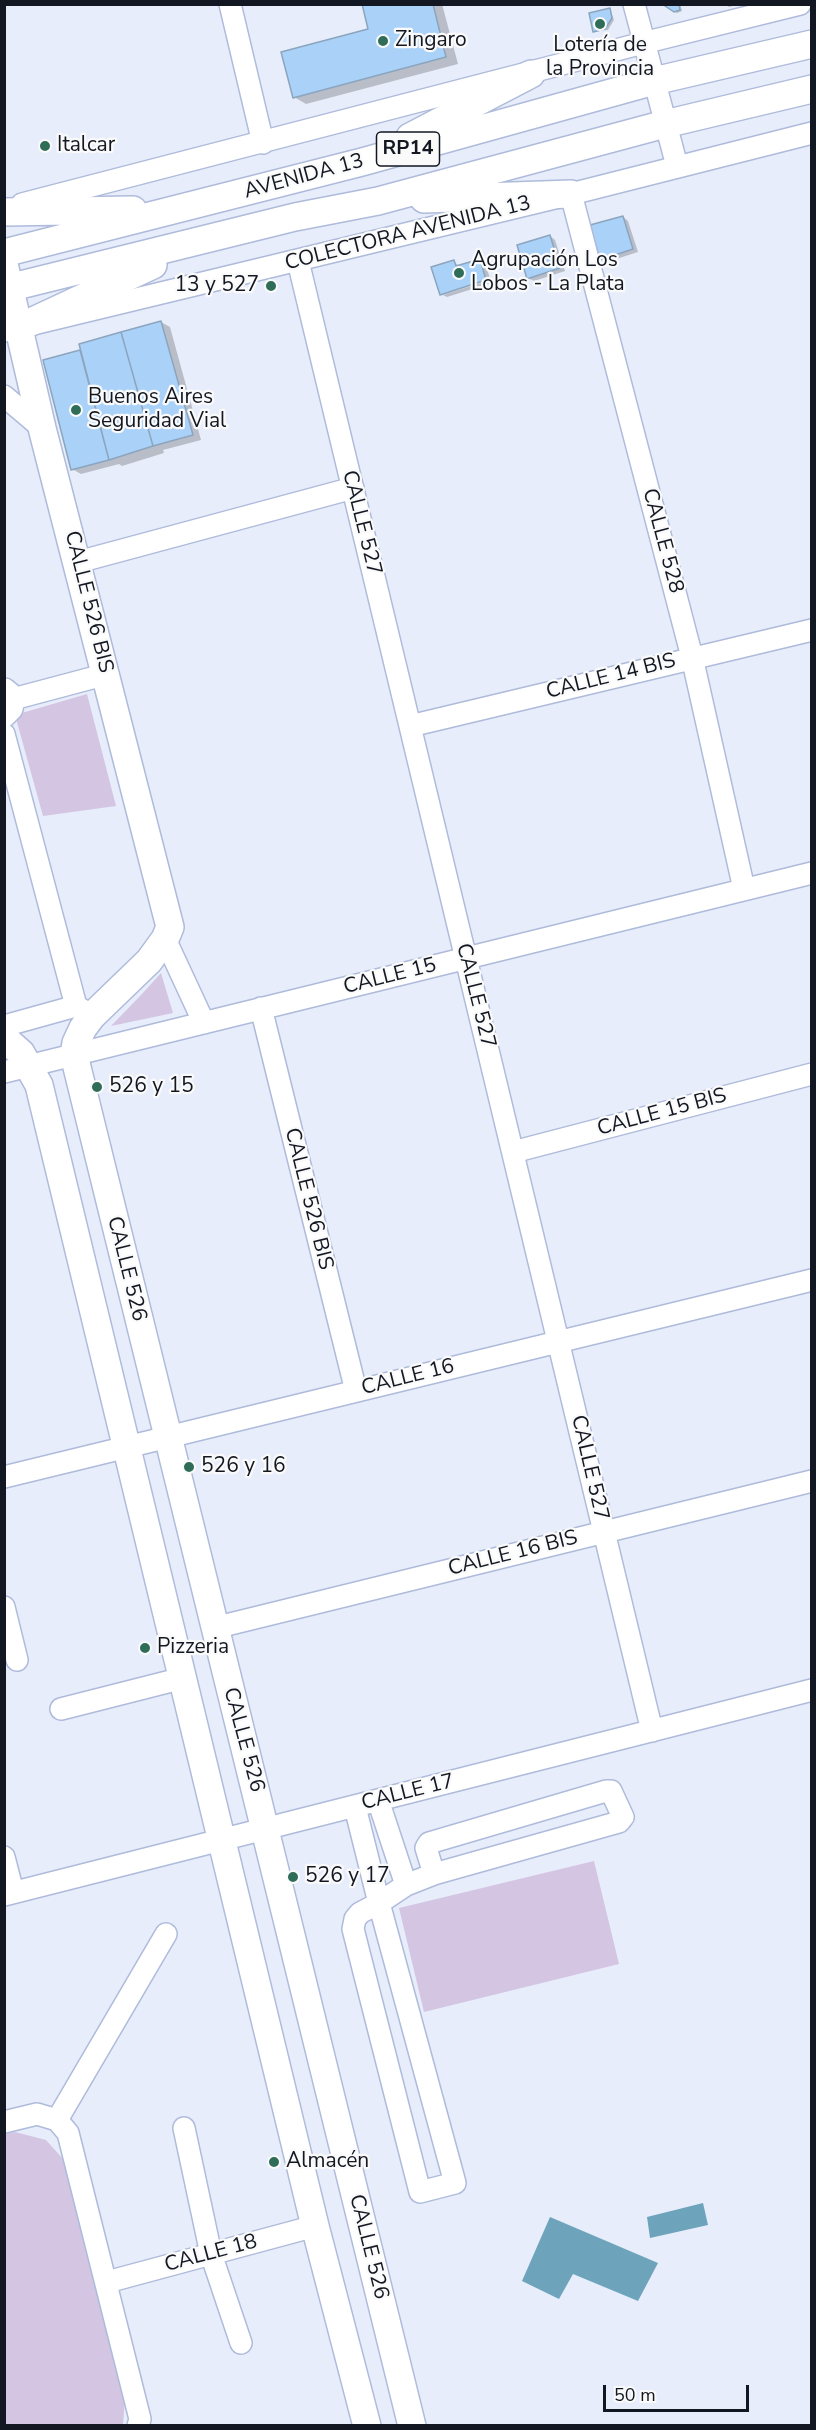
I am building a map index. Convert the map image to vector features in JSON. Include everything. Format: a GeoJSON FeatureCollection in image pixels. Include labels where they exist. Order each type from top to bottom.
{"type":"FeatureCollection","features":[{"type":"Feature","properties":{"kind":"main road","name":"AVENIDA 13"},"geometry":{"type":"LineString","coordinates":[[4,253],[363,162],[654,81],[812,44]]}},
{"type":"Feature","properties":{"kind":"main road"},"geometry":{"type":"LineString","coordinates":[[363,162],[531,74]]}},
{"type":"Feature","properties":{"kind":"main road","name":"AVENIDA 13"},"geometry":{"type":"LineString","coordinates":[[6,280],[378,201],[665,124],[812,89]]}},
{"type":"Feature","properties":{"kind":"main road"},"geometry":{"type":"LineString","coordinates":[[378,201],[571,194]]}},
{"type":"Feature","properties":{"kind":"main road"},"geometry":{"type":"LineString","coordinates":[[4,210],[183,209]]}},
{"type":"Feature","properties":{"kind":"main road"},"geometry":{"type":"LineString","coordinates":[[11,329],[207,239]]}},
{"type":"Feature","properties":{"kind":"main road","name":"CALLE 526 BIS"},"geometry":{"type":"LineString","coordinates":[[6,280],[11,329],[42,428],[169,917],[170,927],[165,939]]}},
{"type":"Feature","properties":{"kind":"main road"},"geometry":{"type":"LineString","coordinates":[[74,1055],[84,1011],[149,962],[165,939]]}},
{"type":"Feature","properties":{"kind":"main road","name":"CALLE 526"},"geometry":{"type":"LineString","coordinates":[[4,1038],[21,1053],[16,1069],[39,1085],[315,2226],[367,2426]]}},
{"type":"Feature","properties":{"kind":"main road","name":"CALLE 526"},"geometry":{"type":"LineString","coordinates":[[74,1055],[166,1438],[266,1829],[412,2426]]}},
{"type":"Feature","properties":{"kind":"street"},"geometry":{"type":"LineString","coordinates":[[230,4],[263,143]]}},
{"type":"Feature","properties":{"kind":"street"},"geometry":{"type":"LineString","coordinates":[[634,4],[677,166]]}},
{"type":"Feature","properties":{"kind":"street"},"geometry":{"type":"LineString","coordinates":[[4,210],[800,4]]}},
{"type":"Feature","properties":{"kind":"street","name":"COLECTORA AVENIDA 13"},"geometry":{"type":"LineString","coordinates":[[11,329],[298,261],[812,134]]}},
{"type":"Feature","properties":{"kind":"street","name":"CALLE 528"},"geometry":{"type":"LineString","coordinates":[[571,194],[692,657],[744,889]]}},
{"type":"Feature","properties":{"kind":"street","name":"CALLE 527"},"geometry":{"type":"LineString","coordinates":[[298,261],[652,1731]]}},
{"type":"Feature","properties":{"kind":"street"},"geometry":{"type":"LineString","coordinates":[[4,396],[42,428]]}},
{"type":"Feature","properties":{"kind":"street"},"geometry":{"type":"LineString","coordinates":[[78,562],[353,488]]}},
{"type":"Feature","properties":{"kind":"street","name":"CALLE 14 BIS"},"geometry":{"type":"LineString","coordinates":[[410,726],[812,630]]}},
{"type":"Feature","properties":{"kind":"street"},"geometry":{"type":"LineString","coordinates":[[7,702],[107,674]]}},
{"type":"Feature","properties":{"kind":"street"},"geometry":{"type":"LineString","coordinates":[[4,734],[84,1011],[4,1026]]}},
{"type":"Feature","properties":{"kind":"street","name":"CALLE 15"},"geometry":{"type":"LineString","coordinates":[[16,1069],[812,873]]}},
{"type":"Feature","properties":{"kind":"street","name":"CALLE 526 BIS"},"geometry":{"type":"LineString","coordinates":[[165,939],[204,1023]]}},
{"type":"Feature","properties":{"kind":"street","name":"CALLE 526 BIS"},"geometry":{"type":"LineString","coordinates":[[261,1008],[356,1391]]}},
{"type":"Feature","properties":{"kind":"street","name":"CALLE 15 BIS"},"geometry":{"type":"LineString","coordinates":[[513,1152],[812,1074]]}},
{"type":"Feature","properties":{"kind":"street","name":"CALLE 16"},"geometry":{"type":"LineString","coordinates":[[4,1477],[812,1280]]}},
{"type":"Feature","properties":{"kind":"street","name":"CALLE 16 BIS"},"geometry":{"type":"LineString","coordinates":[[214,1628],[812,1480]]}},
{"type":"Feature","properties":{"kind":"street"},"geometry":{"type":"LineString","coordinates":[[4,1607],[17,1660]]}},
{"type":"Feature","properties":{"kind":"street"},"geometry":{"type":"LineString","coordinates":[[61,1709],[183,1678]]}},
{"type":"Feature","properties":{"kind":"street","name":"CALLE 17"},"geometry":{"type":"LineString","coordinates":[[9,1893],[812,1690]]}},
{"type":"Feature","properties":{"kind":"street"},"geometry":{"type":"LineString","coordinates":[[355,1807],[379,1903],[455,2183],[420,2192],[353,1929],[355,1919],[360,1913],[379,1903],[406,1885],[434,1874],[619,1822],[622,1817],[611,1791],[606,1791],[429,1843],[426,1848],[434,1874]]}},
{"type":"Feature","properties":{"kind":"street"},"geometry":{"type":"LineString","coordinates":[[378,1800],[406,1885]]}},
{"type":"Feature","properties":{"kind":"street"},"geometry":{"type":"LineString","coordinates":[[4,1857],[9,1893]]}},
{"type":"Feature","properties":{"kind":"street"},"geometry":{"type":"LineString","coordinates":[[57,2120],[166,1934]]}},
{"type":"Feature","properties":{"kind":"street"},"geometry":{"type":"LineString","coordinates":[[4,2122],[38,2114],[57,2120],[68,2133],[143,2424]]}},
{"type":"Feature","properties":{"kind":"street"},"geometry":{"type":"LineString","coordinates":[[184,2128],[211,2254],[241,2343]]}},
{"type":"Feature","properties":{"kind":"street","name":"CALLE 18"},"geometry":{"type":"LineString","coordinates":[[107,2283],[315,2226]]}},
{"type":"Feature","properties":{"kind":"shaded area"},"geometry":{"type":"Polygon","coordinates":[[[87,694],[116,806],[43,816],[15,715],[87,694]]]}},
{"type":"Feature","properties":{"kind":"shaded area"},"geometry":{"type":"Polygon","coordinates":[[[161,973],[173,1013],[111,1026],[142,994],[161,973]]]}},
{"type":"Feature","properties":{"kind":"shaded area"},"geometry":{"type":"Polygon","coordinates":[[[594,1861],[619,1964],[424,2012],[399,1908],[594,1861]]]}},
{"type":"Feature","properties":{"kind":"shaded area"},"geometry":{"type":"Polygon","coordinates":[[[15,2132],[46,2140],[64,2160],[125,2398],[123,2425],[5,2426],[4,2134],[15,2132]]]}},
{"type":"Feature","properties":{"kind":"water"},"geometry":{"type":"Polygon","coordinates":[[[703,2203],[708,2225],[650,2238],[647,2217],[703,2203]]]}},
{"type":"Feature","properties":{"kind":"water"},"geometry":{"type":"Polygon","coordinates":[[[550,2217],[658,2263],[638,2301],[573,2274],[559,2299],[522,2281],[550,2217]]]}},
{"type":"Feature","properties":{"kind":"building","name":"Zingaro"},"geometry":{"type":"Polygon","coordinates":[[[362,4],[433,4],[446,57],[293,98],[281,52],[368,29],[362,4]]]}},
{"type":"Feature","properties":{"kind":"building"},"geometry":{"type":"Polygon","coordinates":[[[662,4],[679,4],[680,10],[674,12],[662,4]]]}},
{"type":"Feature","properties":{"kind":"building","name":"Lotería de la Provincia"},"geometry":{"type":"Polygon","coordinates":[[[610,8],[612,18],[605,29],[593,32],[589,13],[610,8]]]}},
{"type":"Feature","properties":{"kind":"building"},"geometry":{"type":"Polygon","coordinates":[[[623,216],[633,249],[600,260],[590,225],[623,216]]]}},
{"type":"Feature","properties":{"kind":"building"},"geometry":{"type":"Polygon","coordinates":[[[550,235],[560,268],[527,279],[517,245],[550,235]]]}},
{"type":"Feature","properties":{"kind":"building","name":"Agrupación Los Lobos - La Plata"},"geometry":{"type":"Polygon","coordinates":[[[480,259],[486,280],[440,295],[431,267],[454,260],[456,266],[480,259]]]}},
{"type":"Feature","properties":{"kind":"building"},"geometry":{"type":"Polygon","coordinates":[[[161,321],[193,435],[153,446],[121,332],[161,321]]]}},
{"type":"Feature","properties":{"kind":"building"},"geometry":{"type":"Polygon","coordinates":[[[121,332],[153,446],[109,460],[79,344],[121,332]]]}},
{"type":"Feature","properties":{"kind":"building","name":"Buenos Aires Seguridad Vial"},"geometry":{"type":"Polygon","coordinates":[[[80,350],[109,460],[71,470],[43,360],[80,350]]]}},
{"type":"Feature","properties":{"kind":"place","name":"Lotería de la Provincia"},"geometry":{"type":"Point","coordinates":[600,24]}},
{"type":"Feature","properties":{"kind":"place","name":"Zingaro"},"geometry":{"type":"Point","coordinates":[383,41]}},
{"type":"Feature","properties":{"kind":"place","name":"Italcar"},"geometry":{"type":"Point","coordinates":[45,146]}},
{"type":"Feature","properties":{"kind":"place","name":"Agrupación Los Lobos - La Plata"},"geometry":{"type":"Point","coordinates":[459,273]}},
{"type":"Feature","properties":{"kind":"place","name":"13 y 527"},"geometry":{"type":"Point","coordinates":[271,286]}},
{"type":"Feature","properties":{"kind":"place","name":"Buenos Aires Seguridad Vial"},"geometry":{"type":"Point","coordinates":[76,410]}},
{"type":"Feature","properties":{"kind":"place","name":"526 y 15"},"geometry":{"type":"Point","coordinates":[97,1087]}},
{"type":"Feature","properties":{"kind":"place","name":"526 y 16"},"geometry":{"type":"Point","coordinates":[189,1467]}},
{"type":"Feature","properties":{"kind":"place","name":"Pizzeria"},"geometry":{"type":"Point","coordinates":[145,1648]}},
{"type":"Feature","properties":{"kind":"place","name":"526 y 17"},"geometry":{"type":"Point","coordinates":[293,1877]}},
{"type":"Feature","properties":{"kind":"place","name":"Almacén"},"geometry":{"type":"Point","coordinates":[274,2162]}}]}
